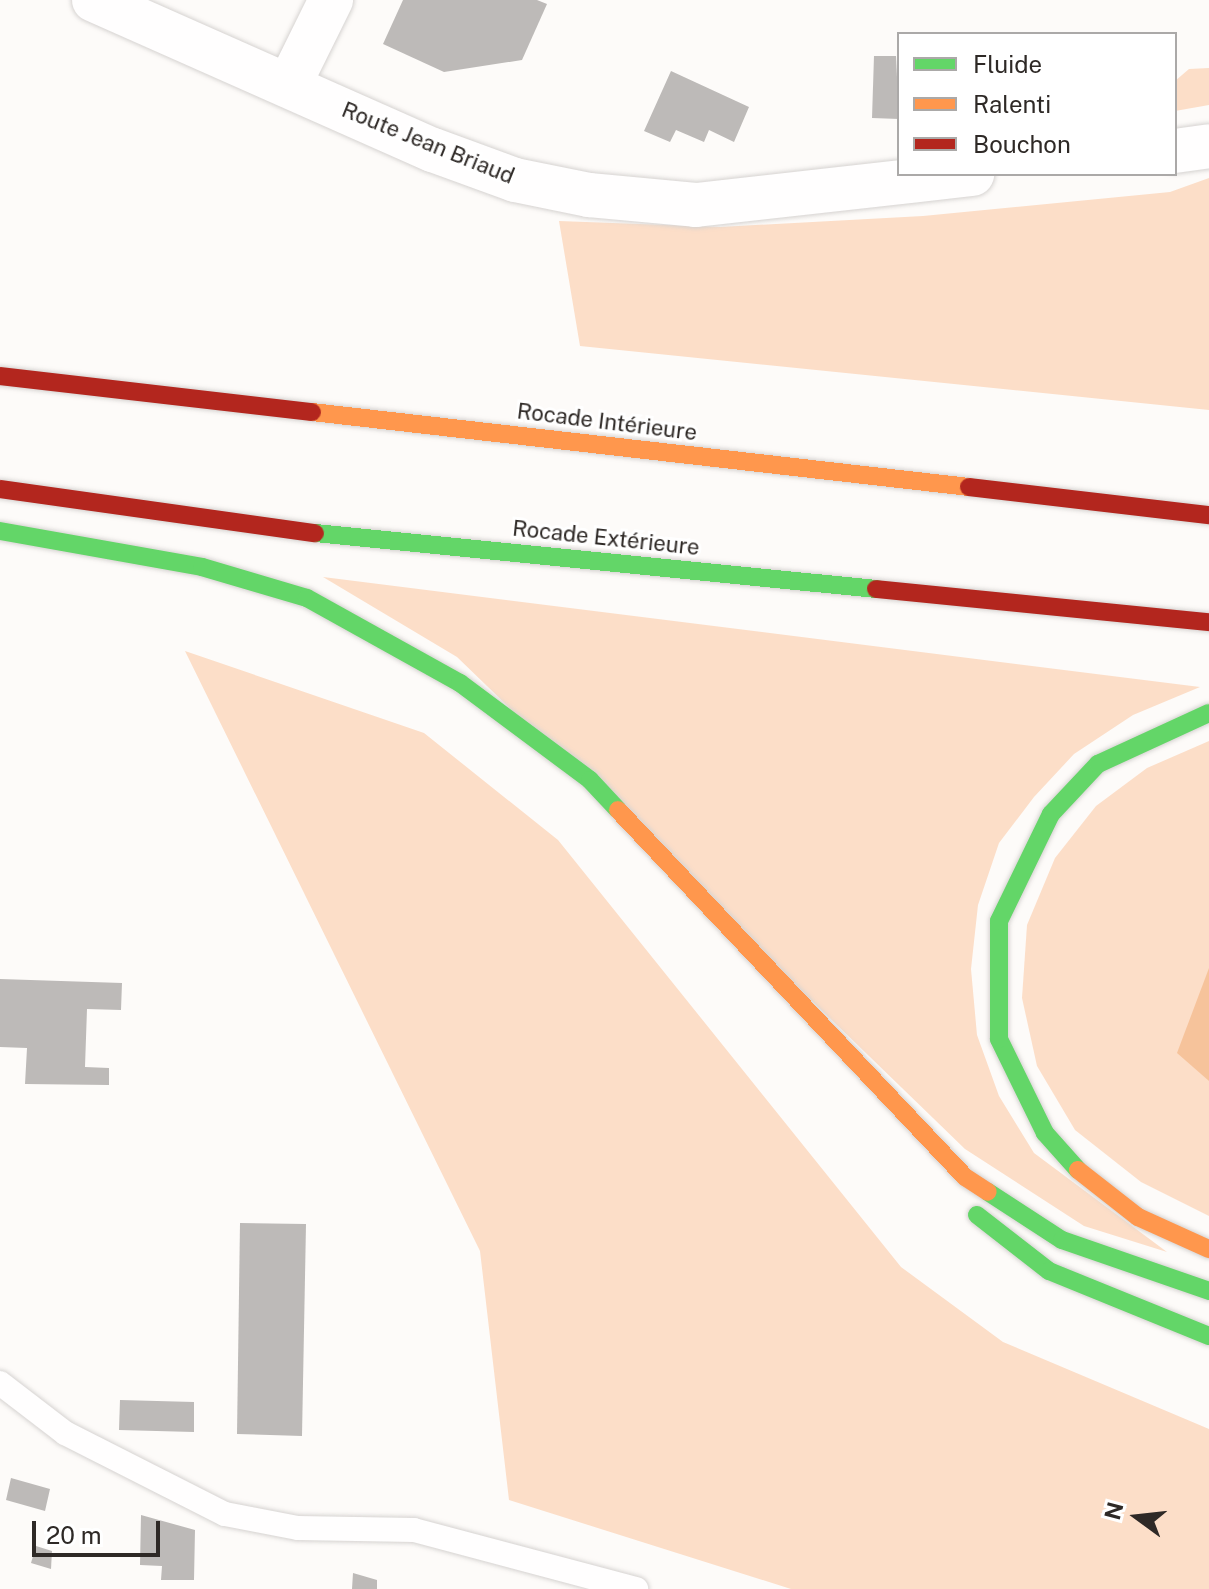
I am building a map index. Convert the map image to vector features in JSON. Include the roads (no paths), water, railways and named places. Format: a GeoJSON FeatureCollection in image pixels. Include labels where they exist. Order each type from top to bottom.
{"type":"FeatureCollection","features":[{"type":"Feature","properties":{"kind":"highway","name":"Rocade Intérieure"},"geometry":{"type":"LineString","coordinates":[[0,376],[1209,515]]}},
{"type":"Feature","properties":{"kind":"highway","name":"Rocade Extérieure"},"geometry":{"type":"LineString","coordinates":[[0,489],[317,533],[1209,622]]}},
{"type":"Feature","properties":{"kind":"highway"},"geometry":{"type":"LineString","coordinates":[[0,531],[202,567],[307,598],[460,683],[590,780],[842,1051],[965,1177],[1062,1240],[1209,1291]]}},
{"type":"Feature","properties":{"kind":"highway"},"geometry":{"type":"LineString","coordinates":[[1209,713],[1098,764],[1051,814],[999,921],[994,985],[999,1039],[1045,1133],[1088,1181],[1138,1217],[1209,1249]]}},
{"type":"Feature","properties":{"kind":"highway"},"geometry":{"type":"LineString","coordinates":[[842,1051],[891,1131]]}},
{"type":"Feature","properties":{"kind":"highway"},"geometry":{"type":"LineString","coordinates":[[911,1152],[959,1201],[1049,1271],[1209,1336]]}},
{"type":"Feature","properties":{"kind":"street","name":"Route Jean Briaud"},"geometry":{"type":"LineString","coordinates":[[94,0],[515,180],[589,195],[696,205],[954,176]]}},
{"type":"Feature","properties":{"kind":"street"},"geometry":{"type":"LineString","coordinates":[[289,85],[331,0]]}},
{"type":"Feature","properties":{"kind":"street"},"geometry":{"type":"LineString","coordinates":[[1177,151],[1209,146]]}},
{"type":"Feature","properties":{"kind":"lane"},"geometry":{"type":"LineString","coordinates":[[0,1383],[65,1433],[225,1514],[298,1528],[414,1530],[636,1589]]}}]}
